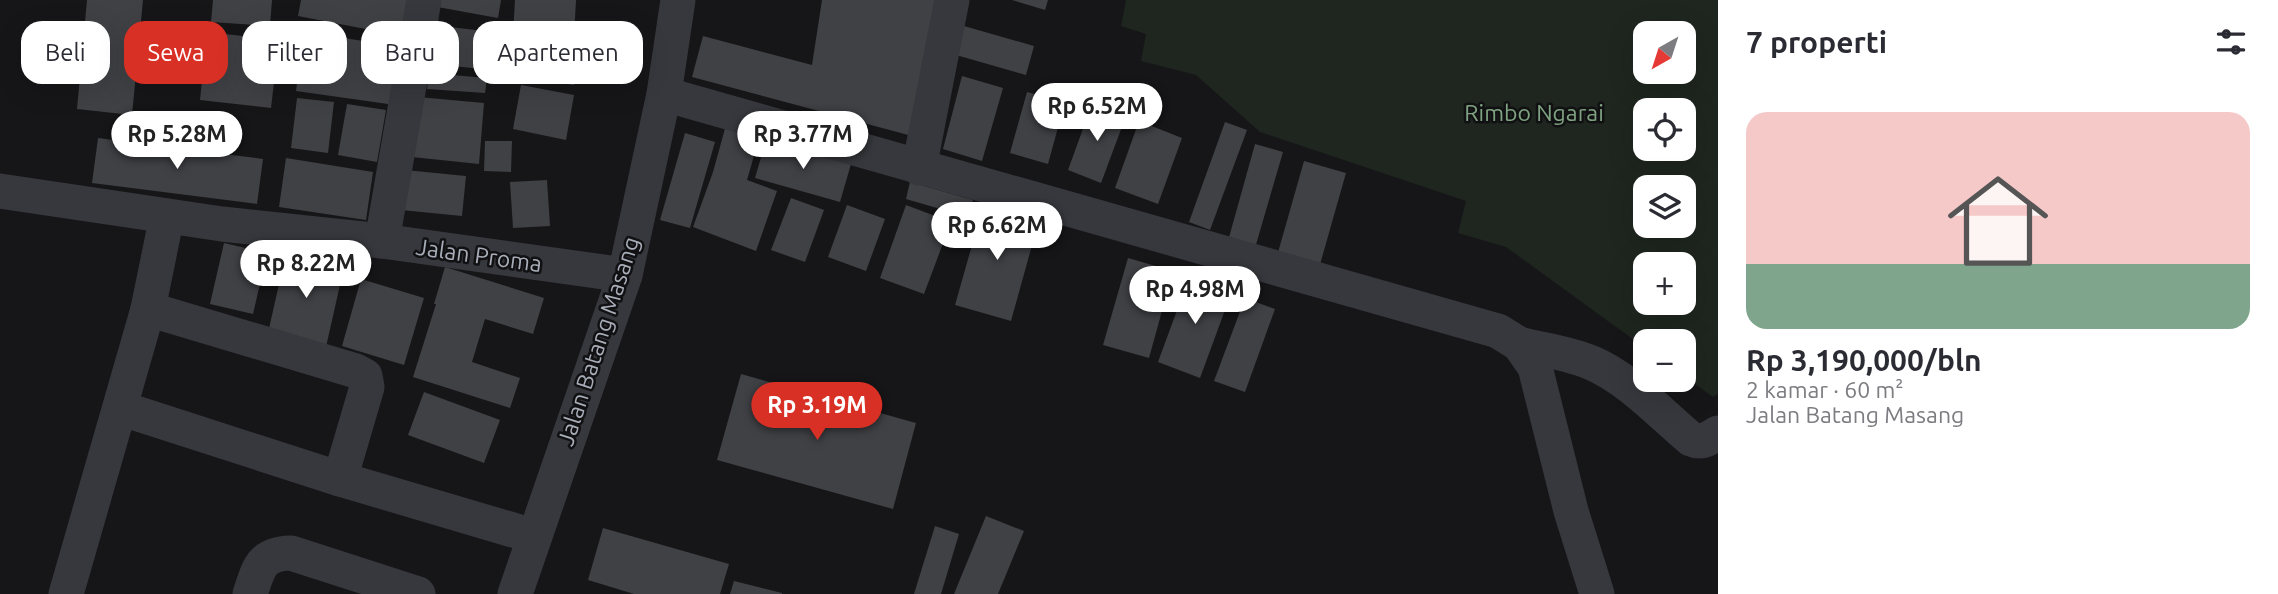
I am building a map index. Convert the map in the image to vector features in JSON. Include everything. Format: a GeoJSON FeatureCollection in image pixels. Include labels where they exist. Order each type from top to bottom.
{"type":"FeatureCollection","features":[{"type":"Feature","properties":{"kind":"street"},"geometry":{"type":"LineString","coordinates":[[382,241],[424,0]]}},
{"type":"Feature","properties":{"kind":"street","name":"Jalan Batang Masang"},"geometry":{"type":"LineString","coordinates":[[515,594],[625,275],[664,94],[678,0]]}},
{"type":"Feature","properties":{"kind":"street"},"geometry":{"type":"LineString","coordinates":[[919,168],[952,0]]}},
{"type":"Feature","properties":{"kind":"street"},"geometry":{"type":"LineString","coordinates":[[664,94],[1498,331],[1519,344],[1590,362],[1605,369],[1628,385],[1691,439],[1705,441],[1718,433]]}},
{"type":"Feature","properties":{"kind":"street","name":"Jalan Proma"},"geometry":{"type":"LineString","coordinates":[[0,191],[167,216],[382,241],[625,275]]}},
{"type":"Feature","properties":{"kind":"street"},"geometry":{"type":"LineString","coordinates":[[66,594],[148,309],[167,216]]}},
{"type":"Feature","properties":{"kind":"street"},"geometry":{"type":"LineString","coordinates":[[148,309],[356,371],[365,376],[367,387],[341,479]]}},
{"type":"Feature","properties":{"kind":"street"},"geometry":{"type":"LineString","coordinates":[[1519,344],[1535,367],[1571,511],[1597,594]]}},
{"type":"Feature","properties":{"kind":"street"},"geometry":{"type":"LineString","coordinates":[[120,408],[341,479],[533,536]]}},
{"type":"Feature","properties":{"kind":"street"},"geometry":{"type":"LineString","coordinates":[[250,594],[263,561],[274,553],[290,553],[418,594]]}},
{"type":"Feature","properties":{"kind":"green space","name":"Rimbo Ngarai"},"geometry":{"type":"Polygon","coordinates":[[[1126,0],[1718,0],[1718,394],[1713,397],[1696,385],[1696,329],[1633,329],[1633,339],[1506,247],[1458,233],[1466,201],[1260,132],[1196,75],[1141,61],[1146,34],[1121,26],[1126,0]]]}},
{"type":"Feature","properties":{"kind":"building"},"geometry":{"type":"Polygon","coordinates":[[[87,0],[143,0],[141,21],[124,21],[124,84],[135,84],[132,115],[77,109],[79,84],[110,84],[110,21],[85,21],[87,0]]]}},
{"type":"Feature","properties":{"kind":"building"},"geometry":{"type":"Polygon","coordinates":[[[213,0],[272,0],[270,21],[242,21],[242,24],[211,21],[213,0]]]}},
{"type":"Feature","properties":{"kind":"building"},"geometry":{"type":"Polygon","coordinates":[[[301,0],[414,0],[410,21],[361,21],[361,28],[347,25],[347,21],[324,21],[298,16],[301,0]]]}},
{"type":"Feature","properties":{"kind":"building"},"geometry":{"type":"Polygon","coordinates":[[[433,0],[501,0],[498,18],[432,6],[433,0]]]}},
{"type":"Feature","properties":{"kind":"building"},"geometry":{"type":"Polygon","coordinates":[[[515,0],[576,0],[575,21],[514,21],[515,0]]]}},
{"type":"Feature","properties":{"kind":"building"},"geometry":{"type":"Polygon","coordinates":[[[822,0],[938,0],[912,136],[692,77],[703,36],[812,65],[822,0]]]}},
{"type":"Feature","properties":{"kind":"building"},"geometry":{"type":"Polygon","coordinates":[[[1012,0],[1048,0],[1045,10],[1012,0]]]}},
{"type":"Feature","properties":{"kind":"building"},"geometry":{"type":"Polygon","coordinates":[[[964,26],[1034,46],[1026,75],[956,55],[964,26]]]}},
{"type":"Feature","properties":{"kind":"building"},"geometry":{"type":"Polygon","coordinates":[[[459,28],[473,30],[473,68],[459,67],[459,28]]]}},
{"type":"Feature","properties":{"kind":"building"},"geometry":{"type":"Polygon","coordinates":[[[228,34],[242,36],[242,84],[274,84],[271,108],[200,100],[202,84],[228,84],[228,34]]]}},
{"type":"Feature","properties":{"kind":"building"},"geometry":{"type":"Polygon","coordinates":[[[347,39],[361,41],[361,84],[398,84],[395,105],[296,91],[297,84],[347,84],[347,39]]]}},
{"type":"Feature","properties":{"kind":"building"},"geometry":{"type":"Polygon","coordinates":[[[459,76],[473,77],[473,84],[486,84],[485,93],[427,89],[428,84],[459,84],[459,76]]]}},
{"type":"Feature","properties":{"kind":"building"},"geometry":{"type":"Polygon","coordinates":[[[962,76],[1003,88],[982,161],[943,149],[962,76]]]}},
{"type":"Feature","properties":{"kind":"building"},"geometry":{"type":"Polygon","coordinates":[[[521,85],[574,95],[566,140],[513,129],[521,85]]]}},
{"type":"Feature","properties":{"kind":"building"},"geometry":{"type":"Polygon","coordinates":[[[1027,92],[1065,102],[1048,164],[1010,153],[1027,92]]]}},
{"type":"Feature","properties":{"kind":"building"},"geometry":{"type":"Polygon","coordinates":[[[418,97],[484,103],[479,164],[412,157],[418,97]]]}},
{"type":"Feature","properties":{"kind":"building"},"geometry":{"type":"Polygon","coordinates":[[[297,98],[334,102],[328,153],[291,148],[297,98]]]}},
{"type":"Feature","properties":{"kind":"building"},"geometry":{"type":"Polygon","coordinates":[[[347,104],[386,110],[377,162],[338,155],[347,104]]]}},
{"type":"Feature","properties":{"kind":"building"},"geometry":{"type":"Polygon","coordinates":[[[1092,104],[1126,116],[1101,183],[1068,170],[1092,104]]]}},
{"type":"Feature","properties":{"kind":"building"},"geometry":{"type":"Polygon","coordinates":[[[1139,121],[1182,138],[1158,204],[1115,188],[1139,121]]]}},
{"type":"Feature","properties":{"kind":"building"},"geometry":{"type":"Polygon","coordinates":[[[1225,122],[1247,130],[1210,230],[1189,222],[1225,122]]]}},
{"type":"Feature","properties":{"kind":"building"},"geometry":{"type":"Polygon","coordinates":[[[726,125],[760,135],[747,180],[777,191],[756,251],[693,227],[726,125]]]}},
{"type":"Feature","properties":{"kind":"building"},"geometry":{"type":"Polygon","coordinates":[[[685,133],[715,142],[690,228],[660,220],[685,133]]]}},
{"type":"Feature","properties":{"kind":"building"},"geometry":{"type":"Polygon","coordinates":[[[98,138],[263,159],[257,204],[92,183],[98,138]]]}},
{"type":"Feature","properties":{"kind":"building"},"geometry":{"type":"Polygon","coordinates":[[[766,140],[851,164],[840,202],[755,178],[766,140]]]}},
{"type":"Feature","properties":{"kind":"building"},"geometry":{"type":"Polygon","coordinates":[[[485,141],[512,141],[511,172],[484,171],[485,141]]]}},
{"type":"Feature","properties":{"kind":"building"},"geometry":{"type":"Polygon","coordinates":[[[1255,144],[1283,152],[1255,248],[1228,241],[1255,144]]]}},
{"type":"Feature","properties":{"kind":"building"},"geometry":{"type":"Polygon","coordinates":[[[286,158],[373,172],[366,220],[279,207],[286,158]]]}},
{"type":"Feature","properties":{"kind":"building"},"geometry":{"type":"Polygon","coordinates":[[[1304,161],[1346,173],[1317,275],[1275,263],[1304,161]]]}},
{"type":"Feature","properties":{"kind":"building"},"geometry":{"type":"Polygon","coordinates":[[[405,170],[466,176],[462,216],[401,210],[405,170]]]}},
{"type":"Feature","properties":{"kind":"building"},"geometry":{"type":"Polygon","coordinates":[[[547,180],[550,226],[513,228],[510,182],[547,180]]]}},
{"type":"Feature","properties":{"kind":"building"},"geometry":{"type":"Polygon","coordinates":[[[910,182],[973,200],[968,217],[906,199],[910,182]]]}},
{"type":"Feature","properties":{"kind":"building"},"geometry":{"type":"Polygon","coordinates":[[[791,198],[824,210],[805,262],[771,250],[791,198]]]}},
{"type":"Feature","properties":{"kind":"building"},"geometry":{"type":"Polygon","coordinates":[[[984,203],[1039,220],[1011,321],[955,305],[984,203]]]}},
{"type":"Feature","properties":{"kind":"building"},"geometry":{"type":"Polygon","coordinates":[[[847,205],[885,219],[866,271],[828,257],[847,205]]]}},
{"type":"Feature","properties":{"kind":"building"},"geometry":{"type":"Polygon","coordinates":[[[906,205],[951,222],[924,294],[880,278],[906,205]]]}},
{"type":"Feature","properties":{"kind":"building"},"geometry":{"type":"Polygon","coordinates":[[[224,243],[267,253],[253,314],[210,304],[224,243]]]}},
{"type":"Feature","properties":{"kind":"building"},"geometry":{"type":"Polygon","coordinates":[[[286,253],[344,267],[326,347],[268,333],[286,253]]]}},
{"type":"Feature","properties":{"kind":"building"},"geometry":{"type":"Polygon","coordinates":[[[1128,258],[1173,271],[1149,358],[1103,345],[1128,258]]]}},
{"type":"Feature","properties":{"kind":"building"},"geometry":{"type":"Polygon","coordinates":[[[445,267],[544,298],[533,334],[485,319],[472,362],[520,378],[510,408],[413,377],[445,267]]]}},
{"type":"Feature","properties":{"kind":"building"},"geometry":{"type":"Polygon","coordinates":[[[1190,275],[1232,291],[1200,378],[1158,362],[1190,275]]]}},
{"type":"Feature","properties":{"kind":"building"},"geometry":{"type":"Polygon","coordinates":[[[361,279],[424,298],[404,365],[342,346],[361,279]]]}},
{"type":"Feature","properties":{"kind":"building"},"geometry":{"type":"Polygon","coordinates":[[[1245,298],[1275,309],[1245,392],[1214,381],[1245,298]]]}},
{"type":"Feature","properties":{"kind":"building"},"geometry":{"type":"Polygon","coordinates":[[[741,374],[916,423],[893,509],[717,460],[741,374]]]}},
{"type":"Feature","properties":{"kind":"building"},"geometry":{"type":"Polygon","coordinates":[[[424,392],[500,420],[484,463],[408,435],[424,392]]]}},
{"type":"Feature","properties":{"kind":"building"},"geometry":{"type":"Polygon","coordinates":[[[986,516],[1024,531],[998,594],[954,594],[986,516]]]}},
{"type":"Feature","properties":{"kind":"building"},"geometry":{"type":"Polygon","coordinates":[[[935,526],[959,534],[941,594],[914,594],[935,526]]]}},
{"type":"Feature","properties":{"kind":"building"},"geometry":{"type":"Polygon","coordinates":[[[603,528],[729,564],[720,594],[634,594],[588,580],[603,528]]]}},
{"type":"Feature","properties":{"kind":"building"},"geometry":{"type":"Polygon","coordinates":[[[734,581],[782,593],[782,594],[730,594],[734,581]]]}}]}
